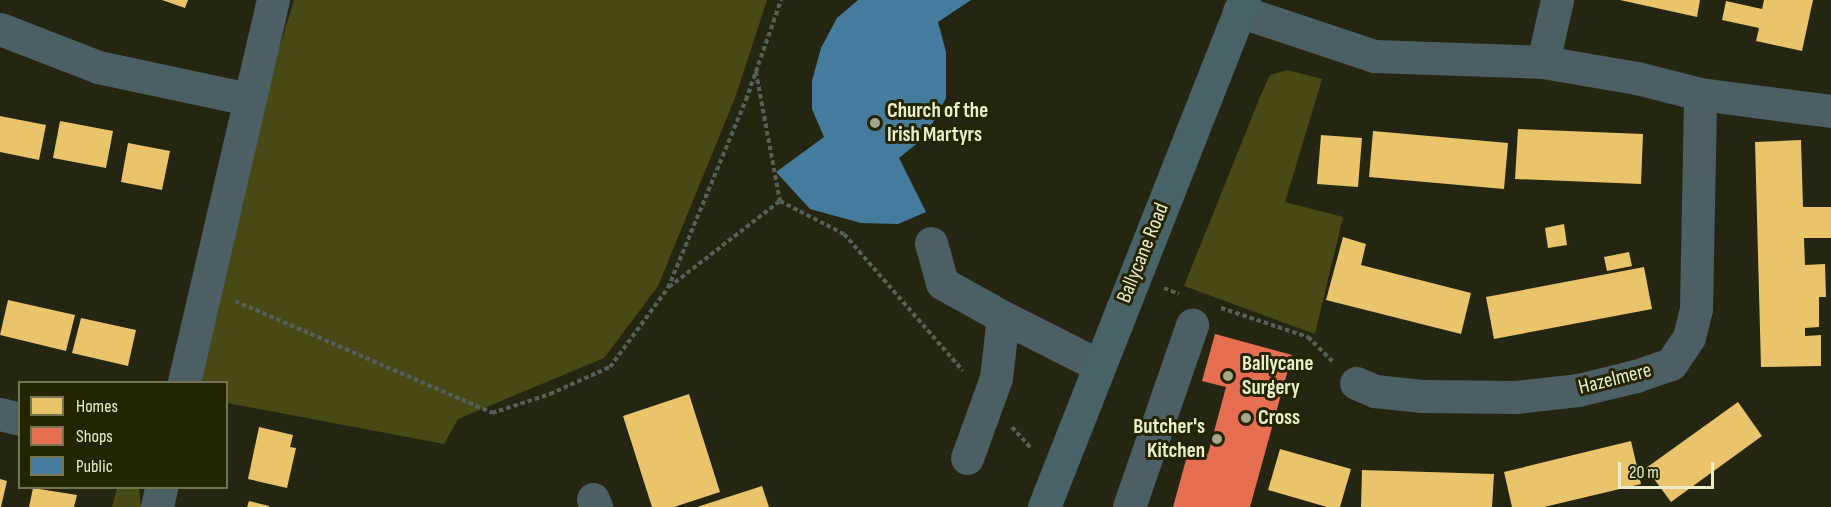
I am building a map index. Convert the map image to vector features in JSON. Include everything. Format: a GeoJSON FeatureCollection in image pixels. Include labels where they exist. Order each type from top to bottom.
{"type":"FeatureCollection","features":[{"type":"Feature","properties":{"kind":"main road","name":"Ballycane Road"},"geometry":{"type":"LineString","coordinates":[[1044,507],[1241,6]]}},
{"type":"Feature","properties":{"kind":"street"},"geometry":{"type":"LineString","coordinates":[[184,381],[248,99],[273,0]]}},
{"type":"Feature","properties":{"kind":"street"},"geometry":{"type":"LineString","coordinates":[[1543,62],[1557,0]]}},
{"type":"Feature","properties":{"kind":"street"},"geometry":{"type":"LineString","coordinates":[[1241,6],[1374,56],[1543,62],[1637,78],[1700,94],[1831,111]]}},
{"type":"Feature","properties":{"kind":"street"},"geometry":{"type":"LineString","coordinates":[[0,29],[98,67],[248,99]]}},
{"type":"Feature","properties":{"kind":"street","name":"Hazelmere"},"geometry":{"type":"LineString","coordinates":[[1356,383],[1375,391],[1422,396],[1516,397],[1578,390],[1636,376],[1671,364],[1689,337],[1696,309],[1700,94]]}},
{"type":"Feature","properties":{"kind":"street"},"geometry":{"type":"LineString","coordinates":[[931,243],[942,283],[1098,365]]}},
{"type":"Feature","properties":{"kind":"street"},"geometry":{"type":"LineString","coordinates":[[1129,507],[1197,309]]}},
{"type":"Feature","properties":{"kind":"street"},"geometry":{"type":"LineString","coordinates":[[967,458],[996,378],[1003,317]]}},
{"type":"Feature","properties":{"kind":"street"},"geometry":{"type":"LineString","coordinates":[[0,414],[18,418]]}},
{"type":"Feature","properties":{"kind":"street"},"geometry":{"type":"LineString","coordinates":[[157,507],[161,489]]}},
{"type":"Feature","properties":{"kind":"path"},"geometry":{"type":"LineString","coordinates":[[206,288],[492,413],[550,394],[610,367],[668,288],[756,71],[781,0]]}},
{"type":"Feature","properties":{"kind":"path"},"geometry":{"type":"LineString","coordinates":[[756,71],[780,201]]}},
{"type":"Feature","properties":{"kind":"path"},"geometry":{"type":"LineString","coordinates":[[668,288],[780,201]]}},
{"type":"Feature","properties":{"kind":"path"},"geometry":{"type":"LineString","coordinates":[[780,201],[844,234],[1030,448]]}},
{"type":"Feature","properties":{"kind":"path"},"geometry":{"type":"LineString","coordinates":[[1134,278],[1197,309],[1308,337],[1356,383]]}},
{"type":"Feature","properties":{"kind":"shaded area"},"geometry":{"type":"Polygon","coordinates":[[[294,0],[767,0],[735,98],[658,286],[604,358],[458,419],[444,444],[228,403],[228,381],[195,381],[263,101],[294,0]]]}},
{"type":"Feature","properties":{"kind":"shaded area"},"geometry":{"type":"Polygon","coordinates":[[[1287,70],[1322,79],[1285,202],[1343,217],[1315,334],[1184,286],[1270,75],[1287,70]]]}},
{"type":"Feature","properties":{"kind":"shaded area"},"geometry":{"type":"Polygon","coordinates":[[[117,489],[139,489],[141,507],[112,507],[117,489]]]}},
{"type":"Feature","properties":{"kind":"building: Homes"},"geometry":{"type":"Polygon","coordinates":[[[162,0],[188,0],[185,8],[162,0]]]}},
{"type":"Feature","properties":{"kind":"building: Homes"},"geometry":{"type":"Polygon","coordinates":[[[1620,0],[1700,0],[1697,17],[1620,0]]]}},
{"type":"Feature","properties":{"kind":"building: Homes"},"geometry":{"type":"Polygon","coordinates":[[[1764,0],[1813,0],[1802,51],[1756,41],[1759,28],[1722,20],[1726,1],[1762,9],[1764,0]]]}},
{"type":"Feature","properties":{"kind":"building: Homes"},"geometry":{"type":"Polygon","coordinates":[[[0,116],[46,125],[39,160],[0,152],[0,116]]]}},
{"type":"Feature","properties":{"kind":"building: Homes"},"geometry":{"type":"Polygon","coordinates":[[[60,121],[113,131],[106,168],[53,158],[60,121]]]}},
{"type":"Feature","properties":{"kind":"building: Homes"},"geometry":{"type":"Polygon","coordinates":[[[1518,129],[1643,134],[1641,184],[1515,179],[1518,129]]]}},
{"type":"Feature","properties":{"kind":"building: Homes"},"geometry":{"type":"Polygon","coordinates":[[[1373,131],[1508,143],[1504,189],[1369,177],[1373,131]]]}},
{"type":"Feature","properties":{"kind":"building: Homes"},"geometry":{"type":"Polygon","coordinates":[[[1321,135],[1362,138],[1358,187],[1317,184],[1321,135]]]}},
{"type":"Feature","properties":{"kind":"building: Homes"},"geometry":{"type":"Polygon","coordinates":[[[1801,140],[1803,207],[1831,207],[1831,238],[1804,238],[1805,265],[1825,264],[1826,297],[1819,297],[1819,327],[1805,328],[1805,336],[1821,335],[1821,366],[1761,367],[1755,142],[1801,140]]]}},
{"type":"Feature","properties":{"kind":"building: Homes"},"geometry":{"type":"Polygon","coordinates":[[[128,143],[170,151],[162,190],[121,182],[128,143]]]}},
{"type":"Feature","properties":{"kind":"building: Homes"},"geometry":{"type":"Polygon","coordinates":[[[1564,224],[1567,245],[1548,248],[1545,228],[1564,224]]]}},
{"type":"Feature","properties":{"kind":"building: Homes"},"geometry":{"type":"Polygon","coordinates":[[[1343,237],[1366,244],[1361,265],[1471,293],[1461,334],[1326,300],[1343,237]]]}},
{"type":"Feature","properties":{"kind":"building: Homes"},"geometry":{"type":"Polygon","coordinates":[[[1629,252],[1632,266],[1607,271],[1604,257],[1629,252]]]}},
{"type":"Feature","properties":{"kind":"building: Homes"},"geometry":{"type":"Polygon","coordinates":[[[1644,267],[1652,309],[1494,339],[1486,297],[1644,267]]]}},
{"type":"Feature","properties":{"kind":"building: Homes"},"geometry":{"type":"Polygon","coordinates":[[[8,300],[75,315],[66,351],[0,335],[8,300]]]}},
{"type":"Feature","properties":{"kind":"building: Homes"},"geometry":{"type":"Polygon","coordinates":[[[81,318],[136,330],[128,366],[72,353],[81,318]]]}},
{"type":"Feature","properties":{"kind":"building: Homes"},"geometry":{"type":"Polygon","coordinates":[[[689,394],[720,492],[674,507],[652,507],[623,416],[689,394]]]}},
{"type":"Feature","properties":{"kind":"building: Homes"},"geometry":{"type":"Polygon","coordinates":[[[1738,402],[1762,436],[1671,502],[1646,468],[1738,402]]]}},
{"type":"Feature","properties":{"kind":"building: Homes"},"geometry":{"type":"Polygon","coordinates":[[[259,427],[293,435],[290,447],[296,448],[287,488],[248,479],[259,427]]]}},
{"type":"Feature","properties":{"kind":"building: Homes"},"geometry":{"type":"Polygon","coordinates":[[[1631,441],[1641,484],[1544,507],[1512,507],[1504,472],[1631,441]]]}},
{"type":"Feature","properties":{"kind":"building: Homes"},"geometry":{"type":"Polygon","coordinates":[[[1280,449],[1351,469],[1340,507],[1327,507],[1268,490],[1280,449]]]}},
{"type":"Feature","properties":{"kind":"building: Homes"},"geometry":{"type":"Polygon","coordinates":[[[1362,470],[1494,474],[1492,507],[1361,507],[1362,470]]]}},
{"type":"Feature","properties":{"kind":"building: Homes"},"geometry":{"type":"Polygon","coordinates":[[[0,479],[7,481],[1,507],[0,507],[0,479]]]}},
{"type":"Feature","properties":{"kind":"building: Homes"},"geometry":{"type":"Polygon","coordinates":[[[762,486],[769,507],[697,507],[762,486]]]}},
{"type":"Feature","properties":{"kind":"building: Homes"},"geometry":{"type":"Polygon","coordinates":[[[33,489],[77,495],[74,507],[29,507],[33,489]]]}},
{"type":"Feature","properties":{"kind":"building: Homes"},"geometry":{"type":"Polygon","coordinates":[[[249,501],[269,506],[269,507],[247,507],[249,501]]]}},
{"type":"Feature","properties":{"kind":"building: Shops","name":"Cross"},"geometry":{"type":"Polygon","coordinates":[[[1215,334],[1292,355],[1250,507],[1173,507],[1189,449],[1208,454],[1226,387],[1202,381],[1215,334]]]}},
{"type":"Feature","properties":{"kind":"building: Public","name":"Church of the Irish Martyrs"},"geometry":{"type":"Polygon","coordinates":[[[858,0],[971,0],[938,22],[946,52],[946,98],[925,137],[899,158],[926,212],[898,224],[861,223],[810,209],[776,172],[824,137],[812,109],[812,81],[821,48],[837,18],[858,0]]]}},
{"type":"Feature","properties":{"kind":"place","name":"Church of the Irish Martyrs"},"geometry":{"type":"Point","coordinates":[875,123]}},
{"type":"Feature","properties":{"kind":"place","name":"Ballycane Surgery"},"geometry":{"type":"Point","coordinates":[1228,376]}},
{"type":"Feature","properties":{"kind":"place","name":"Cross"},"geometry":{"type":"Point","coordinates":[1246,418]}},
{"type":"Feature","properties":{"kind":"place","name":"Butcher's Kitchen"},"geometry":{"type":"Point","coordinates":[1217,439]}}]}
